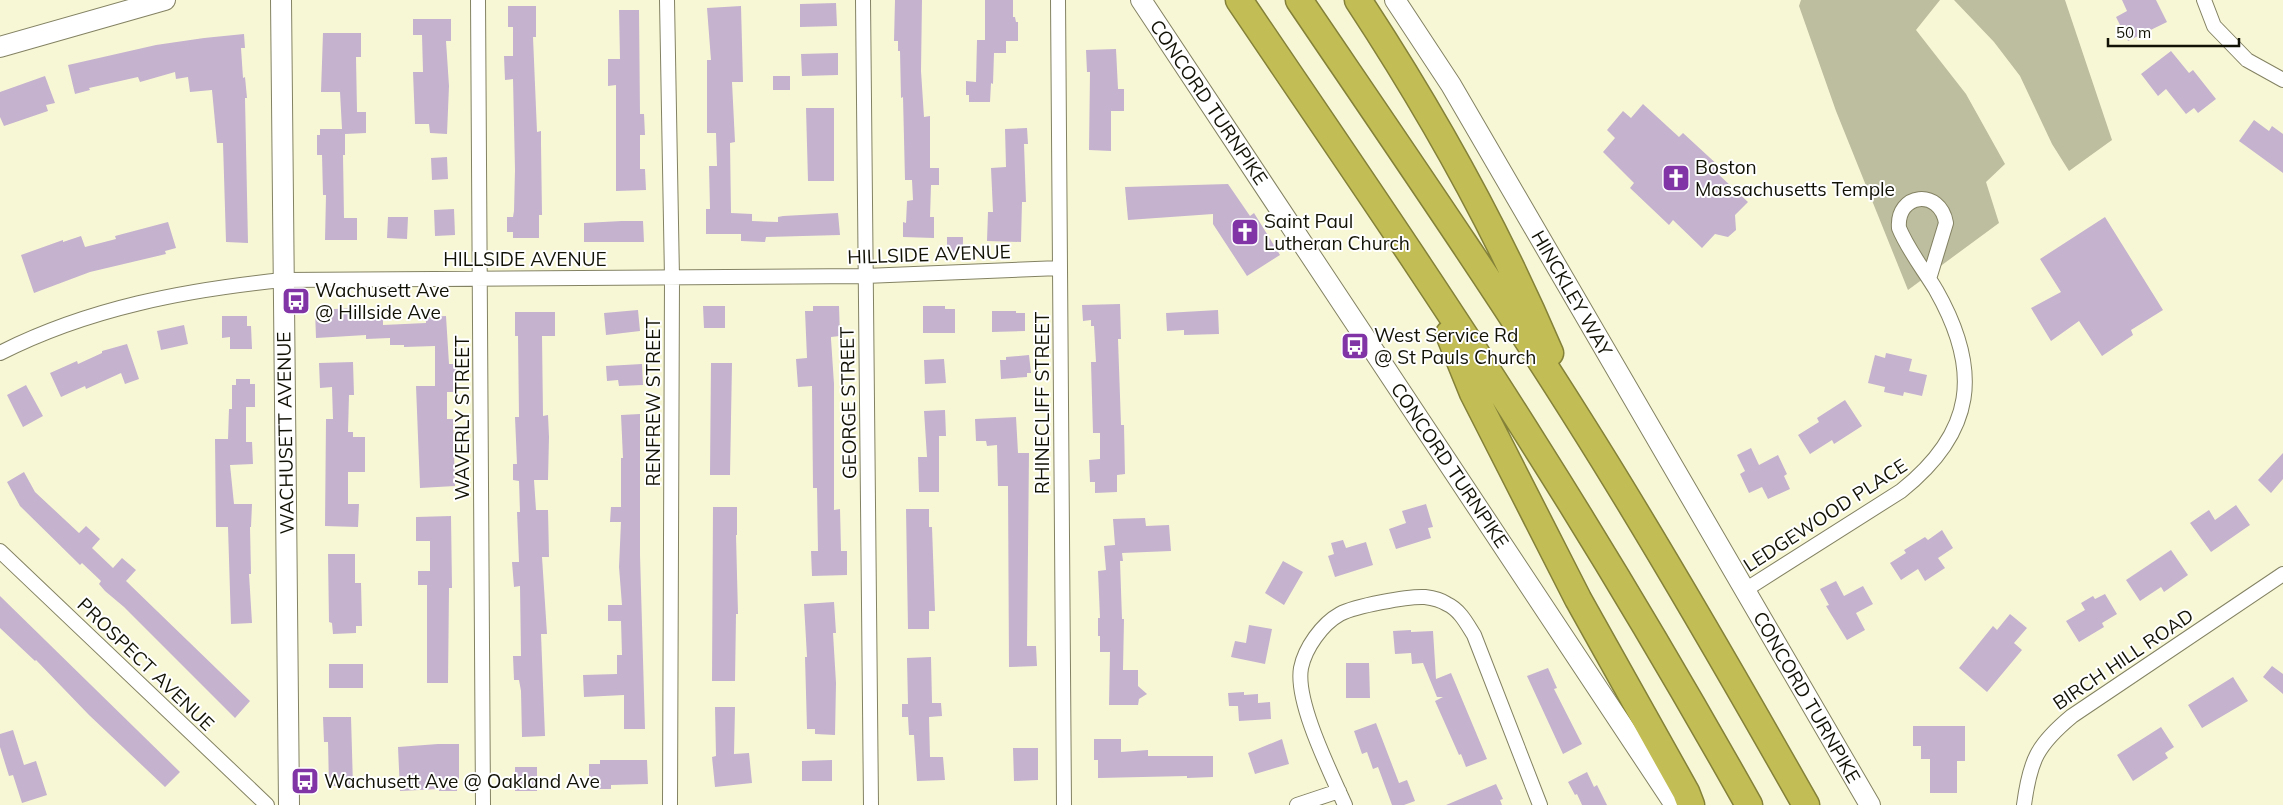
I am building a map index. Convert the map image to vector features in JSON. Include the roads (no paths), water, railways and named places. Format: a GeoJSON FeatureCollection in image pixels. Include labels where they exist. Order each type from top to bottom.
{"type":"FeatureCollection","features":[{"type":"Feature","properties":{"kind":"highway"},"geometry":{"type":"LineString","coordinates":[[1239,0],[1427,280],[1569,500],[1664,657],[1749,805]]}},
{"type":"Feature","properties":{"kind":"highway"},"geometry":{"type":"LineString","coordinates":[[1299,0],[1458,236],[1580,423],[1706,629],[1806,805]]}},
{"type":"Feature","properties":{"kind":"highway"},"geometry":{"type":"LineString","coordinates":[[1358,0],[1414,88],[1521,286],[1580,423]]}},
{"type":"Feature","properties":{"kind":"highway"},"geometry":{"type":"LineString","coordinates":[[1427,280],[1473,393],[1592,627],[1686,792],[1691,805]]}},
{"type":"Feature","properties":{"kind":"main road"},"geometry":{"type":"LineString","coordinates":[[0,47],[165,0]]}},
{"type":"Feature","properties":{"kind":"main road","name":"WACHUSETT AVENUE"},"geometry":{"type":"LineString","coordinates":[[281,0],[289,805]]}},
{"type":"Feature","properties":{"kind":"main road","name":"CONCORD TURNPIKE"},"geometry":{"type":"LineString","coordinates":[[1142,0],[1675,805]]}},
{"type":"Feature","properties":{"kind":"main road","name":"HINCKLEY WAY"},"geometry":{"type":"LineString","coordinates":[[1395,0],[1451,85],[1745,590]]}},
{"type":"Feature","properties":{"kind":"main road"},"geometry":{"type":"LineString","coordinates":[[0,34],[20,40]]}},
{"type":"Feature","properties":{"kind":"main road","name":"CONCORD TURNPIKE"},"geometry":{"type":"LineString","coordinates":[[1745,590],[1870,805]]}},
{"type":"Feature","properties":{"kind":"street","name":"WAVERLY STREET"},"geometry":{"type":"LineString","coordinates":[[478,0],[483,805]]}},
{"type":"Feature","properties":{"kind":"street","name":"RENFREW STREET"},"geometry":{"type":"LineString","coordinates":[[667,0],[672,278],[670,805]]}},
{"type":"Feature","properties":{"kind":"street","name":"GEORGE STREET"},"geometry":{"type":"LineString","coordinates":[[863,0],[871,805]]}},
{"type":"Feature","properties":{"kind":"street","name":"RHINECLIFF STREET"},"geometry":{"type":"LineString","coordinates":[[1058,0],[1064,805]]}},
{"type":"Feature","properties":{"kind":"street"},"geometry":{"type":"LineString","coordinates":[[2204,0],[2214,26],[2247,60],[2283,80]]}},
{"type":"Feature","properties":{"kind":"street","name":"LEDGEWOOD PLACE"},"geometry":{"type":"LineString","coordinates":[[1745,590],[1901,491],[1922,474],[1940,453],[1963,407],[1966,385],[1964,360],[1949,316],[1899,228],[1898,220],[1905,206],[1920,199],[1935,203],[1941,209],[1946,223],[1929,279]]}},
{"type":"Feature","properties":{"kind":"street","name":"HILLSIDE AVENUE"},"geometry":{"type":"LineString","coordinates":[[0,354],[41,334],[113,309],[191,291],[283,280],[480,277],[865,276],[1060,268]]}},
{"type":"Feature","properties":{"kind":"street","name":"PROSPECT AVENUE"},"geometry":{"type":"LineString","coordinates":[[0,551],[267,805]]}},
{"type":"Feature","properties":{"kind":"street","name":"BIRCH HILL ROAD"},"geometry":{"type":"LineString","coordinates":[[2024,805],[2028,772],[2037,752],[2051,733],[2072,716],[2283,574]]}},
{"type":"Feature","properties":{"kind":"street"},"geometry":{"type":"LineString","coordinates":[[1344,805],[1303,698],[1300,683],[1301,669],[1307,652],[1322,629],[1339,615],[1349,610],[1411,597],[1426,597],[1448,604],[1457,610],[1474,635],[1540,805]]}},
{"type":"Feature","properties":{"kind":"street"},"geometry":{"type":"LineString","coordinates":[[1297,805],[1339,790]]}},
{"type":"Feature","properties":{"kind":"place","name":"Boston Massachusetts Temple"},"geometry":{"type":"Point","coordinates":[1676,178]}},
{"type":"Feature","properties":{"kind":"place","name":"Saint Paul Lutheran Church"},"geometry":{"type":"Point","coordinates":[1245,232]}},
{"type":"Feature","properties":{"kind":"place","name":"Wachusett Ave @ Hillside Ave"},"geometry":{"type":"Point","coordinates":[296,301]}},
{"type":"Feature","properties":{"kind":"place","name":"West Service Rd @ St Pauls Church"},"geometry":{"type":"Point","coordinates":[1355,346]}},
{"type":"Feature","properties":{"kind":"place","name":"Wachusett Ave @ Oakland Ave"},"geometry":{"type":"Point","coordinates":[305,781]}}]}
